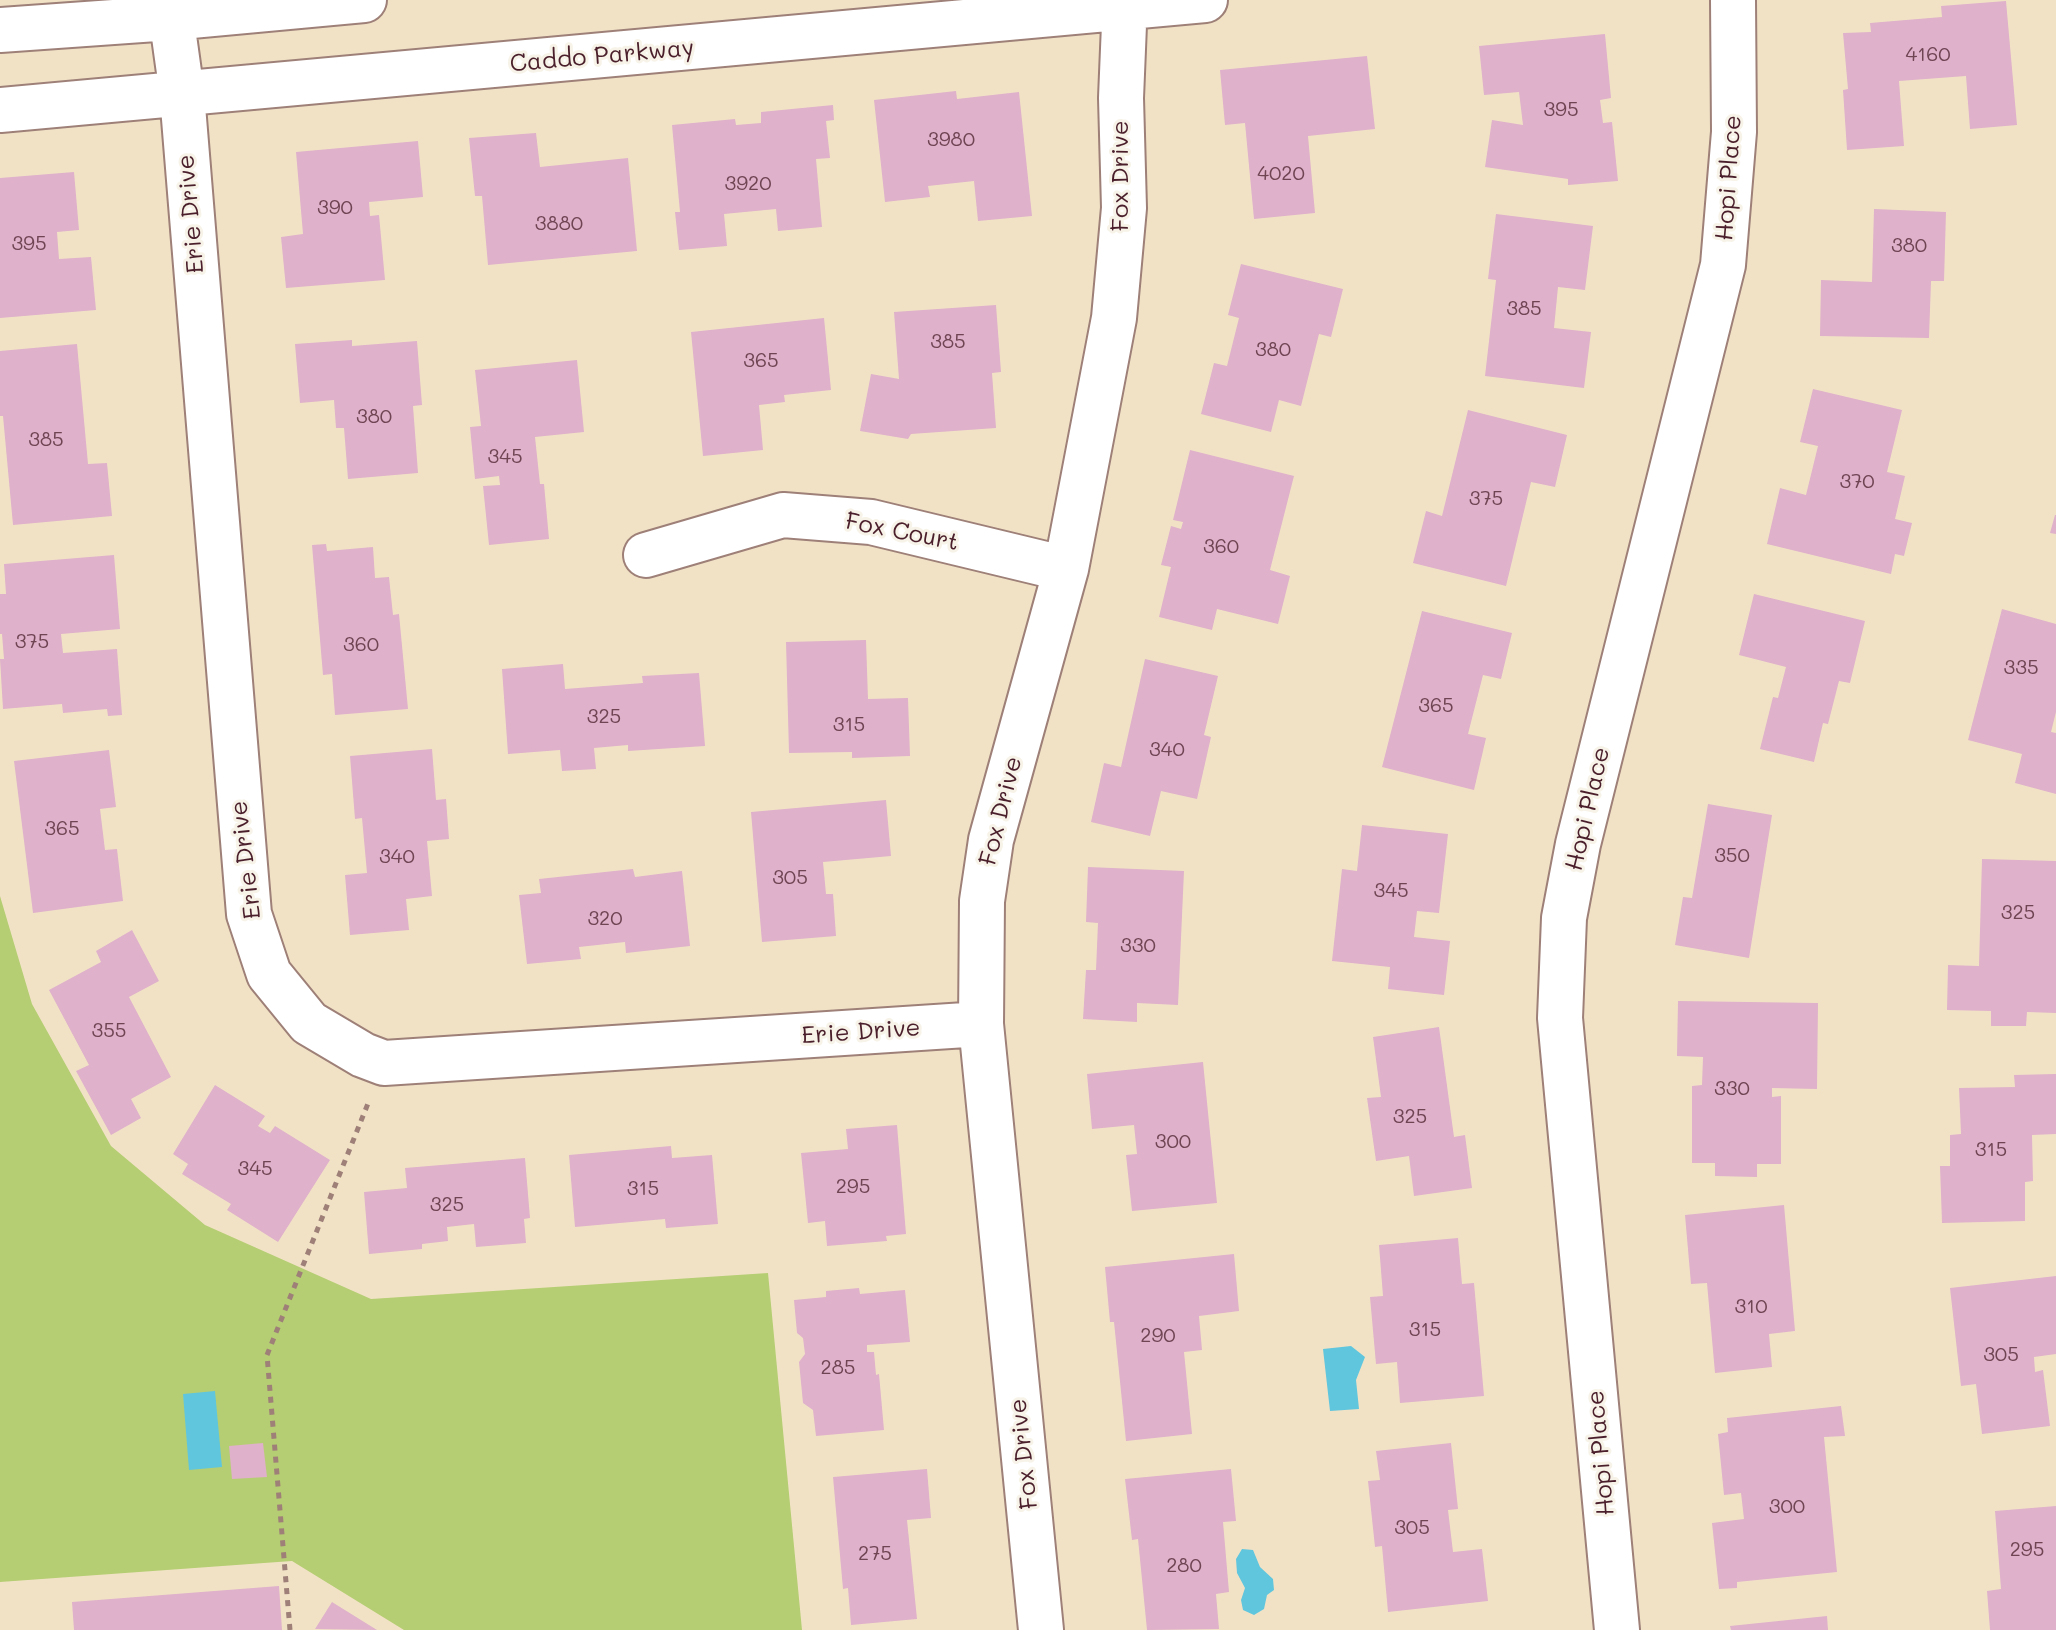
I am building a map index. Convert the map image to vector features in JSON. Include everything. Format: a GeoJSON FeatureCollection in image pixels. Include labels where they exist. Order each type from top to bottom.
{"type":"FeatureCollection","features":[{"type":"Feature","properties":{"kind":"street"},"geometry":{"type":"LineString","coordinates":[[0,30],[169,9],[364,0]]}},
{"type":"Feature","properties":{"kind":"street","name":"Caddo Parkway"},"geometry":{"type":"LineString","coordinates":[[0,110],[1126,4],[1205,0]]}},
{"type":"Feature","properties":{"kind":"street","name":"Hopi Place"},"geometry":{"type":"LineString","coordinates":[[1617,1630],[1560,1018],[1564,918],[1578,844],[1723,265],[1734,132],[1733,0]]}},
{"type":"Feature","properties":{"kind":"street","name":"Fox Drive"},"geometry":{"type":"LineString","coordinates":[[1041,1630],[981,1024],[982,901],[991,840],[1066,569],[1114,318],[1124,208],[1121,98],[1126,4]]}},
{"type":"Feature","properties":{"kind":"street","name":"Erie Drive"},"geometry":{"type":"LineString","coordinates":[[169,9],[182,94],[249,914],[269,974],[309,1023],[363,1055],[384,1063],[981,1024]]}},
{"type":"Feature","properties":{"kind":"street","name":"Fox Court"},"geometry":{"type":"LineString","coordinates":[[646,555],[783,515],[871,522],[1066,569]]}},
{"type":"Feature","properties":{"kind":"path"},"geometry":{"type":"LineString","coordinates":[[290,1630],[267,1355],[384,1063]]}},
{"type":"Feature","properties":{"kind":"green space"},"geometry":{"type":"Polygon","coordinates":[[[0,896],[32,1004],[111,1146],[205,1225],[371,1299],[768,1273],[802,1630],[404,1630],[292,1561],[0,1582],[0,896]]]}},
{"type":"Feature","properties":{"kind":"water"},"geometry":{"type":"Polygon","coordinates":[[[1351,1346],[1365,1357],[1356,1380],[1359,1409],[1330,1411],[1323,1349],[1351,1346]]]}},
{"type":"Feature","properties":{"kind":"water"},"geometry":{"type":"Polygon","coordinates":[[[215,1391],[222,1467],[189,1470],[183,1394],[215,1391]]]}},
{"type":"Feature","properties":{"kind":"water"},"geometry":{"type":"Polygon","coordinates":[[[1242,1549],[1253,1550],[1260,1567],[1273,1579],[1274,1590],[1267,1595],[1264,1609],[1254,1615],[1243,1610],[1241,1600],[1245,1588],[1237,1573],[1236,1559],[1242,1549]]]}},
{"type":"Feature","properties":{"kind":"building"},"geometry":{"type":"Polygon","coordinates":[[[2006,1],[2017,125],[1970,129],[1966,76],[1899,81],[1904,146],[1847,150],[1843,90],[1848,89],[1843,33],[1871,32],[1870,23],[1942,17],[1941,6],[2006,1]]]}},
{"type":"Feature","properties":{"kind":"building"},"geometry":{"type":"Polygon","coordinates":[[[1605,34],[1611,98],[1600,100],[1603,123],[1612,122],[1618,181],[1568,185],[1568,179],[1485,167],[1492,120],[1523,125],[1519,92],[1484,95],[1479,46],[1605,34]]]}},
{"type":"Feature","properties":{"kind":"building"},"geometry":{"type":"Polygon","coordinates":[[[1367,56],[1375,129],[1308,136],[1315,213],[1254,219],[1245,123],[1225,125],[1220,70],[1367,56]]]}},
{"type":"Feature","properties":{"kind":"building"},"geometry":{"type":"Polygon","coordinates":[[[956,91],[957,99],[1019,92],[1032,216],[978,221],[974,181],[928,186],[930,197],[885,202],[874,100],[956,91]]]}},
{"type":"Feature","properties":{"kind":"building"},"geometry":{"type":"Polygon","coordinates":[[[833,105],[834,120],[826,121],[830,158],[816,159],[822,227],[778,231],[776,209],[724,214],[727,246],[679,250],[675,212],[680,212],[672,125],[735,119],[736,125],[761,123],[761,112],[833,105]]]}},
{"type":"Feature","properties":{"kind":"building"},"geometry":{"type":"Polygon","coordinates":[[[536,133],[540,167],[628,158],[637,251],[488,265],[482,196],[475,196],[469,138],[536,133]]]}},
{"type":"Feature","properties":{"kind":"building"},"geometry":{"type":"Polygon","coordinates":[[[418,141],[423,197],[369,202],[370,216],[379,215],[385,280],[286,288],[281,237],[303,234],[296,152],[418,141]]]}},
{"type":"Feature","properties":{"kind":"building"},"geometry":{"type":"Polygon","coordinates":[[[74,172],[79,230],[57,232],[59,259],[91,257],[96,310],[0,318],[0,178],[74,172]]]}},
{"type":"Feature","properties":{"kind":"building"},"geometry":{"type":"Polygon","coordinates":[[[1874,209],[1946,212],[1944,281],[1931,281],[1929,338],[1820,336],[1821,280],[1872,282],[1874,209]]]}},
{"type":"Feature","properties":{"kind":"building"},"geometry":{"type":"Polygon","coordinates":[[[1496,214],[1593,226],[1585,290],[1558,287],[1554,328],[1591,332],[1584,388],[1485,376],[1496,280],[1488,279],[1496,214]]]}},
{"type":"Feature","properties":{"kind":"building"},"geometry":{"type":"Polygon","coordinates":[[[1241,264],[1343,289],[1331,337],[1319,334],[1301,406],[1279,400],[1271,432],[1201,414],[1214,363],[1227,366],[1239,318],[1228,315],[1241,264]]]}},
{"type":"Feature","properties":{"kind":"building"},"geometry":{"type":"Polygon","coordinates":[[[996,305],[1001,372],[992,373],[996,428],[911,434],[908,439],[860,431],[871,374],[899,379],[894,312],[996,305]]]}},
{"type":"Feature","properties":{"kind":"building"},"geometry":{"type":"Polygon","coordinates":[[[824,318],[831,390],[784,395],[785,402],[759,405],[763,450],[703,456],[691,332],[824,318]]]}},
{"type":"Feature","properties":{"kind":"building"},"geometry":{"type":"Polygon","coordinates":[[[352,340],[352,346],[417,341],[422,405],[413,406],[418,473],[348,479],[344,428],[336,428],[334,400],[300,403],[295,344],[352,340]]]}},
{"type":"Feature","properties":{"kind":"building"},"geometry":{"type":"Polygon","coordinates":[[[77,344],[88,464],[107,463],[112,516],[13,525],[3,416],[0,416],[0,351],[77,344]]]}},
{"type":"Feature","properties":{"kind":"building"},"geometry":{"type":"Polygon","coordinates":[[[577,360],[584,432],[535,437],[540,484],[544,484],[549,539],[489,545],[483,486],[500,485],[499,476],[475,479],[470,427],[481,426],[475,370],[577,360]]]}},
{"type":"Feature","properties":{"kind":"building"},"geometry":{"type":"Polygon","coordinates":[[[1813,389],[1902,410],[1887,472],[1905,476],[1895,519],[1912,523],[1904,556],[1895,554],[1891,574],[1767,544],[1780,488],[1806,495],[1818,446],[1800,442],[1813,389]]]}},
{"type":"Feature","properties":{"kind":"building"},"geometry":{"type":"Polygon","coordinates":[[[1468,410],[1567,435],[1555,487],[1531,482],[1506,586],[1413,563],[1426,511],[1442,516],[1468,410]]]}},
{"type":"Feature","properties":{"kind":"building"},"geometry":{"type":"Polygon","coordinates":[[[1190,450],[1294,476],[1270,570],[1290,576],[1278,624],[1217,609],[1212,630],[1159,617],[1171,567],[1161,565],[1171,526],[1181,529],[1183,522],[1173,520],[1190,450]]]}},
{"type":"Feature","properties":{"kind":"building"},"geometry":{"type":"Polygon","coordinates":[[[2056,515],[2056,534],[2050,533],[2056,515]]]}},
{"type":"Feature","properties":{"kind":"building"},"geometry":{"type":"Polygon","coordinates":[[[326,544],[327,551],[373,547],[375,578],[389,577],[393,615],[399,614],[408,709],[335,715],[332,674],[323,675],[312,545],[326,544]]]}},
{"type":"Feature","properties":{"kind":"building"},"geometry":{"type":"Polygon","coordinates":[[[114,555],[120,629],[61,634],[63,653],[117,649],[122,715],[108,716],[107,709],[63,713],[62,704],[3,709],[0,594],[6,594],[4,564],[114,555]]]}},
{"type":"Feature","properties":{"kind":"building"},"geometry":{"type":"Polygon","coordinates":[[[1754,594],[1865,621],[1850,683],[1839,681],[1828,724],[1823,723],[1814,762],[1760,749],[1773,697],[1778,698],[1786,667],[1739,655],[1754,594]]]}},
{"type":"Feature","properties":{"kind":"building"},"geometry":{"type":"Polygon","coordinates":[[[2002,609],[2056,624],[2056,712],[2051,732],[2056,733],[2056,794],[2015,783],[2022,754],[1968,740],[2002,609]]]}},
{"type":"Feature","properties":{"kind":"building"},"geometry":{"type":"Polygon","coordinates":[[[1422,611],[1512,633],[1501,679],[1483,675],[1468,734],[1486,738],[1474,790],[1382,767],[1422,611]]]}},
{"type":"Feature","properties":{"kind":"building"},"geometry":{"type":"Polygon","coordinates":[[[866,640],[868,699],[908,698],[910,756],[852,758],[852,752],[789,753],[786,642],[866,640]]]}},
{"type":"Feature","properties":{"kind":"building"},"geometry":{"type":"Polygon","coordinates":[[[1145,659],[1218,676],[1204,735],[1211,737],[1197,799],[1161,791],[1150,836],[1091,822],[1104,763],[1121,767],[1145,659]]]}},
{"type":"Feature","properties":{"kind":"building"},"geometry":{"type":"Polygon","coordinates":[[[563,664],[565,689],[643,683],[642,676],[699,673],[705,746],[628,751],[628,745],[594,748],[596,769],[562,771],[560,750],[508,754],[502,669],[563,664]]]}},
{"type":"Feature","properties":{"kind":"building"},"geometry":{"type":"Polygon","coordinates":[[[432,749],[436,800],[446,799],[449,839],[427,841],[432,896],[406,899],[409,930],[350,935],[345,875],[367,873],[362,818],[355,819],[350,756],[432,749]]]}},
{"type":"Feature","properties":{"kind":"building"},"geometry":{"type":"Polygon","coordinates":[[[109,750],[116,807],[100,809],[105,850],[117,849],[123,901],[33,913],[14,761],[109,750]]]}},
{"type":"Feature","properties":{"kind":"building"},"geometry":{"type":"Polygon","coordinates":[[[886,800],[891,856],[823,862],[826,894],[833,894],[836,936],[762,942],[751,812],[886,800]]]}},
{"type":"Feature","properties":{"kind":"building"},"geometry":{"type":"Polygon","coordinates":[[[1708,804],[1772,815],[1749,958],[1675,945],[1683,897],[1692,898],[1708,804]]]}},
{"type":"Feature","properties":{"kind":"building"},"geometry":{"type":"Polygon","coordinates":[[[1362,825],[1448,834],[1439,913],[1417,911],[1414,937],[1450,941],[1444,995],[1388,989],[1390,967],[1332,961],[1342,869],[1357,871],[1362,825]]]}},
{"type":"Feature","properties":{"kind":"building"},"geometry":{"type":"Polygon","coordinates":[[[1982,859],[2056,861],[2056,1013],[2027,1012],[2026,1026],[1991,1026],[1991,1011],[1947,1010],[1948,965],[1979,966],[1982,859]]]}},
{"type":"Feature","properties":{"kind":"building"},"geometry":{"type":"Polygon","coordinates":[[[1088,867],[1184,871],[1178,1005],[1137,1003],[1137,1022],[1083,1019],[1086,970],[1096,970],[1098,923],[1086,922],[1088,867]]]}},
{"type":"Feature","properties":{"kind":"building"},"geometry":{"type":"Polygon","coordinates":[[[633,869],[635,877],[682,871],[690,946],[626,953],[625,942],[579,947],[581,959],[527,964],[519,895],[541,893],[539,879],[633,869]]]}},
{"type":"Feature","properties":{"kind":"building"},"geometry":{"type":"Polygon","coordinates":[[[132,930],[159,981],[129,997],[171,1077],[131,1099],[141,1118],[111,1135],[76,1071],[89,1065],[49,990],[101,962],[96,951],[132,930]]]}},
{"type":"Feature","properties":{"kind":"building"},"geometry":{"type":"Polygon","coordinates":[[[1678,1001],[1818,1003],[1817,1089],[1772,1088],[1772,1097],[1781,1096],[1781,1164],[1757,1164],[1757,1177],[1715,1176],[1715,1163],[1692,1163],[1692,1086],[1702,1085],[1703,1057],[1677,1056],[1678,1001]]]}},
{"type":"Feature","properties":{"kind":"building"},"geometry":{"type":"Polygon","coordinates":[[[1439,1027],[1454,1137],[1465,1135],[1472,1188],[1414,1196],[1409,1156],[1376,1161],[1367,1098],[1381,1097],[1373,1037],[1439,1027]]]}},
{"type":"Feature","properties":{"kind":"building"},"geometry":{"type":"Polygon","coordinates":[[[1203,1062],[1217,1203],[1132,1211],[1126,1155],[1137,1154],[1134,1125],[1092,1129],[1087,1074],[1203,1062]]]}},
{"type":"Feature","properties":{"kind":"building"},"geometry":{"type":"Polygon","coordinates":[[[2056,1074],[2056,1134],[2032,1135],[2033,1181],[2025,1182],[2025,1221],[1942,1223],[1940,1166],[1950,1166],[1950,1135],[1961,1134],[1959,1088],[2015,1087],[2014,1075],[2056,1074]]]}},
{"type":"Feature","properties":{"kind":"building"},"geometry":{"type":"Polygon","coordinates":[[[215,1085],[265,1116],[258,1126],[270,1133],[275,1126],[330,1160],[278,1242],[227,1210],[231,1204],[182,1174],[188,1164],[173,1154],[215,1085]]]}},
{"type":"Feature","properties":{"kind":"building"},"geometry":{"type":"Polygon","coordinates":[[[897,1125],[906,1234],[886,1236],[887,1241],[827,1246],[825,1221],[808,1223],[801,1153],[848,1149],[846,1129],[897,1125]]]}},
{"type":"Feature","properties":{"kind":"building"},"geometry":{"type":"Polygon","coordinates":[[[671,1146],[672,1158],[712,1155],[718,1224],[666,1228],[665,1219],[575,1227],[569,1155],[671,1146]]]}},
{"type":"Feature","properties":{"kind":"building"},"geometry":{"type":"Polygon","coordinates":[[[525,1158],[530,1218],[524,1219],[526,1243],[476,1247],[474,1224],[447,1227],[448,1241],[422,1244],[422,1249],[369,1254],[364,1192],[407,1188],[405,1168],[525,1158]]]}},
{"type":"Feature","properties":{"kind":"building"},"geometry":{"type":"Polygon","coordinates":[[[1784,1205],[1795,1331],[1769,1334],[1772,1367],[1715,1373],[1707,1283],[1691,1284],[1685,1215],[1784,1205]]]}},
{"type":"Feature","properties":{"kind":"building"},"geometry":{"type":"Polygon","coordinates":[[[1458,1238],[1462,1284],[1474,1283],[1484,1396],[1400,1403],[1397,1362],[1376,1364],[1370,1297],[1383,1296],[1379,1245],[1458,1238]]]}},
{"type":"Feature","properties":{"kind":"building"},"geometry":{"type":"Polygon","coordinates":[[[1234,1254],[1239,1311],[1199,1316],[1202,1350],[1184,1352],[1192,1434],[1126,1441],[1105,1267],[1234,1254]]]}},
{"type":"Feature","properties":{"kind":"building"},"geometry":{"type":"Polygon","coordinates":[[[2056,1276],[2056,1354],[2034,1357],[2035,1372],[2043,1370],[2050,1426],[1982,1434],[1976,1384],[1961,1386],[1950,1288],[2056,1276]]]}},
{"type":"Feature","properties":{"kind":"building"},"geometry":{"type":"Polygon","coordinates":[[[859,1288],[860,1294],[905,1290],[910,1342],[867,1345],[867,1352],[874,1352],[876,1375],[879,1374],[884,1430],[816,1436],[813,1410],[803,1403],[799,1362],[805,1354],[803,1338],[797,1333],[794,1300],[826,1297],[826,1291],[859,1288]]]}},
{"type":"Feature","properties":{"kind":"building"},"geometry":{"type":"Polygon","coordinates":[[[1841,1406],[1845,1436],[1824,1437],[1837,1572],[1737,1582],[1737,1588],[1719,1589],[1712,1523],[1744,1519],[1741,1493],[1724,1495],[1718,1434],[1728,1432],[1727,1418],[1841,1406]]]}},
{"type":"Feature","properties":{"kind":"building"},"geometry":{"type":"Polygon","coordinates":[[[263,1443],[267,1477],[232,1479],[229,1446],[263,1443]]]}},
{"type":"Feature","properties":{"kind":"building"},"geometry":{"type":"Polygon","coordinates":[[[1451,1443],[1458,1509],[1448,1510],[1453,1552],[1482,1549],[1488,1601],[1388,1612],[1382,1546],[1375,1547],[1368,1481],[1380,1480],[1376,1451],[1451,1443]]]}},
{"type":"Feature","properties":{"kind":"building"},"geometry":{"type":"Polygon","coordinates":[[[927,1469],[931,1518],[907,1520],[917,1619],[851,1625],[848,1588],[843,1589],[833,1477],[927,1469]]]}},
{"type":"Feature","properties":{"kind":"building"},"geometry":{"type":"Polygon","coordinates":[[[1231,1469],[1236,1521],[1223,1522],[1229,1592],[1216,1594],[1219,1629],[1147,1630],[1138,1539],[1132,1540],[1125,1479],[1231,1469]]]}},
{"type":"Feature","properties":{"kind":"building"},"geometry":{"type":"Polygon","coordinates":[[[2056,1506],[2056,1630],[1990,1630],[1987,1591],[2001,1589],[1995,1511],[2056,1506]]]}},
{"type":"Feature","properties":{"kind":"building"},"geometry":{"type":"Polygon","coordinates":[[[279,1586],[282,1630],[74,1630],[72,1602],[279,1586]]]}},
{"type":"Feature","properties":{"kind":"building"},"geometry":{"type":"Polygon","coordinates":[[[332,1602],[377,1630],[315,1629],[332,1602]]]}},
{"type":"Feature","properties":{"kind":"building"},"geometry":{"type":"Polygon","coordinates":[[[1827,1616],[1828,1630],[1731,1630],[1730,1626],[1827,1616]]]}}]}
